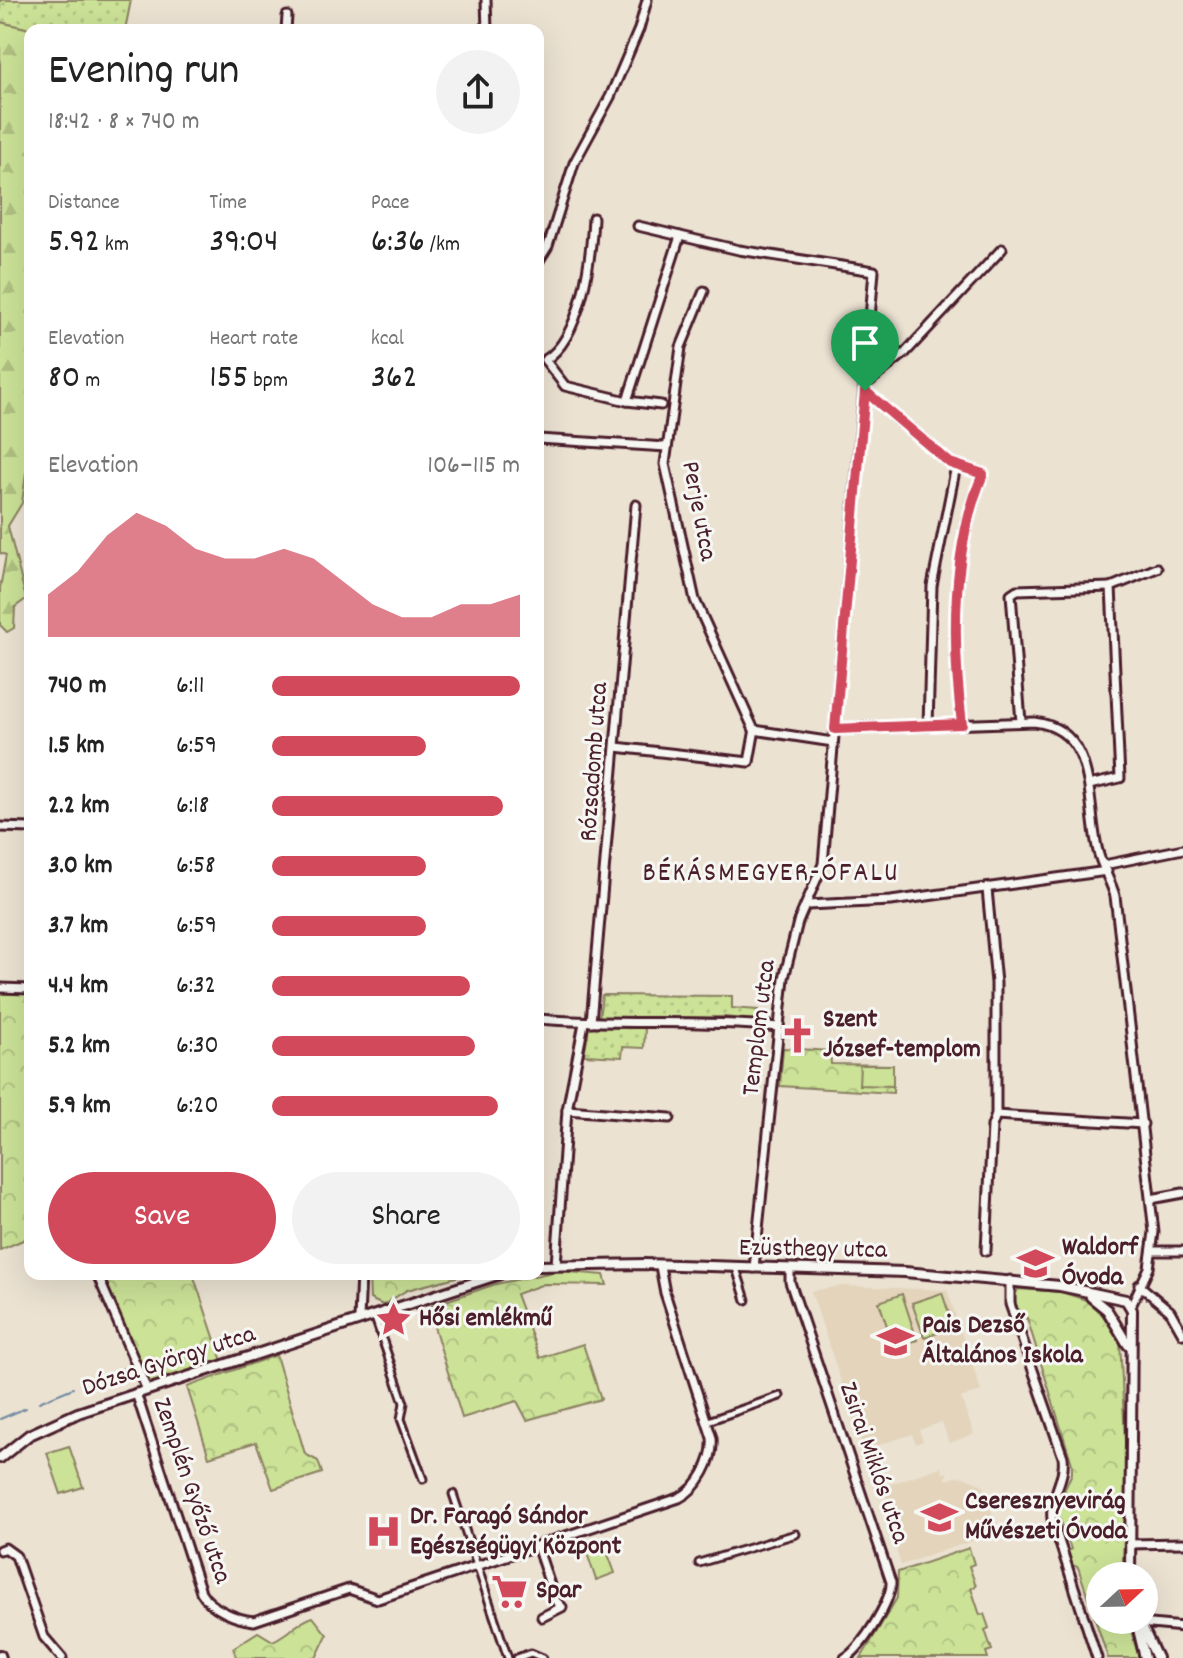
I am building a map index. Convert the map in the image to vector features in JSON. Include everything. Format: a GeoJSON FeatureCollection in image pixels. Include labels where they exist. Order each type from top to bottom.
{"type":"FeatureCollection","features":[{"type":"Feature","properties":{"kind":"street"},"geometry":{"type":"LineString","coordinates":[[486,0],[487,24]]}},
{"type":"Feature","properties":{"kind":"street"},"geometry":{"type":"LineString","coordinates":[[544,252],[574,163],[610,97],[639,29],[647,0]]}},
{"type":"Feature","properties":{"kind":"street"},"geometry":{"type":"LineString","coordinates":[[286,24],[287,16]]}},
{"type":"Feature","properties":{"kind":"street"},"geometry":{"type":"LineString","coordinates":[[544,358],[567,333],[589,272],[593,218]]}},
{"type":"Feature","properties":{"kind":"street"},"geometry":{"type":"LineString","coordinates":[[627,401],[680,236],[638,226]]}},
{"type":"Feature","properties":{"kind":"street","name":"Templom utca"},"geometry":{"type":"LineString","coordinates":[[680,236],[874,271],[823,864],[790,949],[754,1268]]}},
{"type":"Feature","properties":{"kind":"street"},"geometry":{"type":"LineString","coordinates":[[962,724],[956,660],[961,569],[970,511],[983,474],[956,466],[866,388],[905,353],[1002,249]]}},
{"type":"Feature","properties":{"kind":"street","name":"Perje utca"},"geometry":{"type":"LineString","coordinates":[[704,291],[681,347],[665,464],[695,600],[755,728]]}},
{"type":"Feature","properties":{"kind":"street"},"geometry":{"type":"LineString","coordinates":[[544,362],[565,386],[627,401],[661,405]]}},
{"type":"Feature","properties":{"kind":"street"},"geometry":{"type":"LineString","coordinates":[[544,439],[667,447]]}},
{"type":"Feature","properties":{"kind":"street"},"geometry":{"type":"LineString","coordinates":[[928,726],[932,586],[956,466]]}},
{"type":"Feature","properties":{"kind":"street","name":"Rózsadomb utca"},"geometry":{"type":"LineString","coordinates":[[556,1265],[567,1110],[588,1023],[616,747],[636,505]]}},
{"type":"Feature","properties":{"kind":"street"},"geometry":{"type":"LineString","coordinates":[[1021,722],[1011,594],[1017,590],[1111,587],[1157,568]]}},
{"type":"Feature","properties":{"kind":"street"},"geometry":{"type":"LineString","coordinates":[[1089,785],[1120,778],[1111,587]]}},
{"type":"Feature","properties":{"kind":"street"},"geometry":{"type":"LineString","coordinates":[[835,729],[1047,723],[1065,733],[1079,750],[1104,864],[1115,896],[1151,1199],[1153,1251],[1149,1268],[1131,1306],[1130,1317],[1130,1562]]}},
{"type":"Feature","properties":{"kind":"street"},"geometry":{"type":"LineString","coordinates":[[616,747],[749,762],[755,728],[833,742]]}},
{"type":"Feature","properties":{"kind":"street"},"geometry":{"type":"LineString","coordinates":[[0,827],[24,828]]}},
{"type":"Feature","properties":{"kind":"street"},"geometry":{"type":"LineString","coordinates":[[807,905],[891,901],[987,889],[1183,849]]}},
{"type":"Feature","properties":{"kind":"street"},"geometry":{"type":"LineString","coordinates":[[986,1251],[992,1126],[996,1115],[996,983],[987,889]]}},
{"type":"Feature","properties":{"kind":"street"},"geometry":{"type":"LineString","coordinates":[[0,988],[24,989]]}},
{"type":"Feature","properties":{"kind":"street"},"geometry":{"type":"LineString","coordinates":[[544,1019],[588,1023],[734,1023],[779,1027]]}},
{"type":"Feature","properties":{"kind":"street"},"geometry":{"type":"LineString","coordinates":[[567,1110],[670,1118]]}},
{"type":"Feature","properties":{"kind":"street"},"geometry":{"type":"LineString","coordinates":[[996,1115],[1143,1124]]}},
{"type":"Feature","properties":{"kind":"street"},"geometry":{"type":"LineString","coordinates":[[1151,1199],[1183,1193]]}},
{"type":"Feature","properties":{"kind":"street"},"geometry":{"type":"LineString","coordinates":[[1153,1251],[1183,1251]]}},
{"type":"Feature","properties":{"kind":"street","name":"Ezüsthegy utca"},"geometry":{"type":"LineString","coordinates":[[544,1266],[905,1272],[1010,1280],[1120,1298]]}},
{"type":"Feature","properties":{"kind":"street"},"geometry":{"type":"LineString","coordinates":[[660,1266],[665,1293],[708,1421],[780,1396]]}},
{"type":"Feature","properties":{"kind":"street"},"geometry":{"type":"LineString","coordinates":[[736,1268],[746,1300]]}},
{"type":"Feature","properties":{"kind":"street","name":"Zsirai Miklós utca"},"geometry":{"type":"LineString","coordinates":[[790,1269],[799,1307],[891,1582],[889,1599],[856,1652],[845,1658]]}},
{"type":"Feature","properties":{"kind":"street","name":"Zemplén Győző utca"},"geometry":{"type":"LineString","coordinates":[[100,1280],[147,1390]]}},
{"type":"Feature","properties":{"kind":"street"},"geometry":{"type":"LineString","coordinates":[[361,1280],[359,1319],[469,1280]]}},
{"type":"Feature","properties":{"kind":"street"},"geometry":{"type":"LineString","coordinates":[[1010,1280],[1010,1304],[1063,1457],[1064,1479],[1051,1509],[1052,1519],[1097,1658]]}},
{"type":"Feature","properties":{"kind":"street"},"geometry":{"type":"LineString","coordinates":[[1129,1350],[1107,1310],[1110,1302],[1139,1285]]}},
{"type":"Feature","properties":{"kind":"street"},"geometry":{"type":"LineString","coordinates":[[1139,1285],[1170,1311],[1183,1334]]}},
{"type":"Feature","properties":{"kind":"street","name":"Ezüsthegy utca"},"geometry":{"type":"LineString","coordinates":[[1086,1293],[1107,1310]]}},
{"type":"Feature","properties":{"kind":"street"},"geometry":{"type":"LineString","coordinates":[[1120,1298],[1131,1306]]}},
{"type":"Feature","properties":{"kind":"street"},"geometry":{"type":"LineString","coordinates":[[374,1314],[404,1403],[401,1419],[423,1479]]}},
{"type":"Feature","properties":{"kind":"street"},"geometry":{"type":"LineString","coordinates":[[1116,1322],[1130,1317]]}},
{"type":"Feature","properties":{"kind":"street","name":"Dózsa György utca"},"geometry":{"type":"LineString","coordinates":[[0,1458],[23,1439],[48,1425],[359,1319]]}},
{"type":"Feature","properties":{"kind":"street","name":"Zemplén Győző utca"},"geometry":{"type":"LineString","coordinates":[[136,1393],[201,1592],[219,1609],[240,1618],[260,1620],[341,1591],[353,1590],[375,1600],[690,1493],[711,1452],[708,1421]]}},
{"type":"Feature","properties":{"kind":"street"},"geometry":{"type":"LineString","coordinates":[[453,1494],[508,1658]]}},
{"type":"Feature","properties":{"kind":"street"},"geometry":{"type":"LineString","coordinates":[[699,1563],[796,1534]]}},
{"type":"Feature","properties":{"kind":"street"},"geometry":{"type":"LineString","coordinates":[[1130,1544],[1183,1543]]}},
{"type":"Feature","properties":{"kind":"street"},"geometry":{"type":"LineString","coordinates":[[537,1546],[555,1600],[562,1607],[542,1617]]}},
{"type":"Feature","properties":{"kind":"street"},"geometry":{"type":"LineString","coordinates":[[0,1550],[5,1548],[16,1556],[44,1637],[62,1658]]}},
{"type":"Feature","properties":{"kind":"street"},"geometry":{"type":"LineString","coordinates":[[1158,1624],[1183,1627]]}},
{"type":"Feature","properties":{"kind":"street"},"geometry":{"type":"LineString","coordinates":[[1140,1634],[1145,1658]]}},
{"type":"Feature","properties":{"kind":"street"},"geometry":{"type":"LineString","coordinates":[[1145,1634],[1157,1658]]}},
{"type":"Feature","properties":{"kind":"street"},"geometry":{"type":"LineString","coordinates":[[517,1658],[531,1653],[543,1658]]}},
{"type":"Feature","properties":{"kind":"shaded area","name":"Pais Dezső Általános Iskola"},"geometry":{"type":"Polygon","coordinates":[[[842,1286],[947,1290],[981,1391],[961,1398],[974,1434],[949,1443],[942,1422],[919,1430],[923,1441],[916,1444],[912,1434],[864,1450],[811,1291],[842,1286]]]}},
{"type":"Feature","properties":{"kind":"shaded area","name":"Cseresznyevirág Művészeti Óvoda"},"geometry":{"type":"Polygon","coordinates":[[[941,1467],[943,1473],[947,1472],[946,1480],[960,1476],[983,1485],[998,1532],[901,1565],[881,1502],[890,1499],[885,1497],[885,1486],[941,1467]]]}},
{"type":"Feature","properties":{"kind":"green space"},"geometry":{"type":"Polygon","coordinates":[[[0,0],[131,0],[126,24],[24,24],[24,28],[0,22],[0,0]]]}},
{"type":"Feature","properties":{"kind":"green space"},"geometry":{"type":"Polygon","coordinates":[[[0,22],[24,28],[24,488],[22,503],[8,526],[24,600],[15,607],[14,628],[7,632],[0,625],[0,588],[6,555],[0,553],[0,22]]]}},
{"type":"Feature","properties":{"kind":"green space"},"geometry":{"type":"Polygon","coordinates":[[[0,993],[24,994],[24,1240],[0,1250],[0,993]]]}},
{"type":"Feature","properties":{"kind":"green space"},"geometry":{"type":"Polygon","coordinates":[[[602,995],[732,996],[732,1008],[758,1010],[758,1021],[725,1017],[599,1018],[602,995]]]}},
{"type":"Feature","properties":{"kind":"green space"},"geometry":{"type":"Polygon","coordinates":[[[589,1027],[645,1028],[644,1048],[623,1047],[622,1057],[584,1055],[589,1027]]]}},
{"type":"Feature","properties":{"kind":"green space"},"geometry":{"type":"Polygon","coordinates":[[[783,1048],[830,1051],[831,1064],[893,1065],[893,1093],[780,1086],[783,1048]]]}},
{"type":"Feature","properties":{"kind":"green space"},"geometry":{"type":"Polygon","coordinates":[[[860,1065],[893,1065],[893,1086],[859,1085],[860,1065]]]}},
{"type":"Feature","properties":{"kind":"green space"},"geometry":{"type":"Polygon","coordinates":[[[558,1271],[604,1275],[607,1285],[544,1284],[516,1294],[540,1358],[583,1344],[601,1399],[527,1420],[517,1401],[462,1418],[428,1307],[496,1284],[515,1280],[544,1280],[544,1274],[558,1271]]]}},
{"type":"Feature","properties":{"kind":"green space"},"geometry":{"type":"Polygon","coordinates":[[[100,1280],[195,1280],[222,1361],[216,1368],[147,1390],[100,1280]]]}},
{"type":"Feature","properties":{"kind":"green space"},"geometry":{"type":"Polygon","coordinates":[[[369,1280],[445,1280],[407,1290],[383,1305],[370,1299],[369,1280]]]}},
{"type":"Feature","properties":{"kind":"green space"},"geometry":{"type":"Polygon","coordinates":[[[1018,1289],[1061,1292],[1086,1300],[1098,1309],[1120,1340],[1127,1483],[1123,1562],[1086,1562],[1086,1591],[1078,1567],[1071,1565],[1066,1552],[1071,1549],[1056,1509],[1072,1473],[1072,1464],[1027,1318],[1021,1319],[1014,1298],[1018,1289]]]}},
{"type":"Feature","properties":{"kind":"green space"},"geometry":{"type":"Polygon","coordinates":[[[942,1293],[954,1328],[924,1337],[912,1303],[942,1293]]]}},
{"type":"Feature","properties":{"kind":"green space"},"geometry":{"type":"Polygon","coordinates":[[[902,1294],[917,1340],[894,1347],[879,1302],[902,1294]]]}},
{"type":"Feature","properties":{"kind":"green space"},"geometry":{"type":"Polygon","coordinates":[[[276,1355],[305,1454],[318,1461],[322,1473],[273,1489],[256,1442],[209,1457],[187,1387],[276,1355]]]}},
{"type":"Feature","properties":{"kind":"green space"},"geometry":{"type":"Polygon","coordinates":[[[69,1446],[83,1487],[61,1494],[47,1453],[69,1446]]]}},
{"type":"Feature","properties":{"kind":"green space"},"geometry":{"type":"Polygon","coordinates":[[[603,1541],[615,1573],[596,1580],[585,1547],[603,1541]]]}},
{"type":"Feature","properties":{"kind":"green space"},"geometry":{"type":"Polygon","coordinates":[[[969,1548],[974,1564],[969,1566],[976,1586],[971,1588],[980,1615],[984,1614],[989,1628],[985,1630],[992,1650],[986,1652],[988,1658],[861,1658],[897,1598],[898,1572],[969,1548]]]}},
{"type":"Feature","properties":{"kind":"green space"},"geometry":{"type":"Polygon","coordinates":[[[313,1617],[327,1635],[316,1658],[237,1658],[233,1648],[258,1632],[273,1641],[313,1617]]]}},
{"type":"Feature","properties":{"kind":"green space"},"geometry":{"type":"Polygon","coordinates":[[[1100,1634],[1132,1634],[1139,1658],[1108,1658],[1100,1634]]]}},
{"type":"Feature","properties":{"kind":"waterway"},"geometry":{"type":"LineString","coordinates":[[95,1380],[132,1365]]}},
{"type":"Feature","properties":{"kind":"waterway"},"geometry":{"type":"LineString","coordinates":[[39,1402],[73,1388]]}},
{"type":"Feature","properties":{"kind":"waterway"},"geometry":{"type":"LineString","coordinates":[[0,1419],[26,1408]]}},
{"type":"Feature","properties":{"kind":"place","name":"Szent József-templom"},"geometry":{"type":"Point","coordinates":[797,1035]}},
{"type":"Feature","properties":{"kind":"place","name":"Waldorf Óvoda"},"geometry":{"type":"Point","coordinates":[1036,1263]}},
{"type":"Feature","properties":{"kind":"place","name":"Hősi emlékmű"},"geometry":{"type":"Point","coordinates":[393,1319]}},
{"type":"Feature","properties":{"kind":"place","name":"Pais Dezső Általános Iskola"},"geometry":{"type":"Point","coordinates":[896,1341]}},
{"type":"Feature","properties":{"kind":"place","name":"Cseresznyevirág Művészeti Óvoda"},"geometry":{"type":"Point","coordinates":[939,1517]}},
{"type":"Feature","properties":{"kind":"place","name":"Dr. Faragó Sándor Egészségügyi Központ"},"geometry":{"type":"Point","coordinates":[384,1532]}},
{"type":"Feature","properties":{"kind":"place","name":"Spar"},"geometry":{"type":"Point","coordinates":[510,1591]}},
{"type":"Feature","properties":{"kind":"district","name":"BÉKÁSMEGYER-ÓFALU"},"geometry":{"type":"Point","coordinates":[771,875]}},
{"type":"Feature","properties":{"kind":"route"},"geometry":{"type":"LineString","coordinates":[[865,391],[950,463],[983,474],[970,511],[961,569],[956,680],[962,724],[835,729],[865,391]]}}]}
